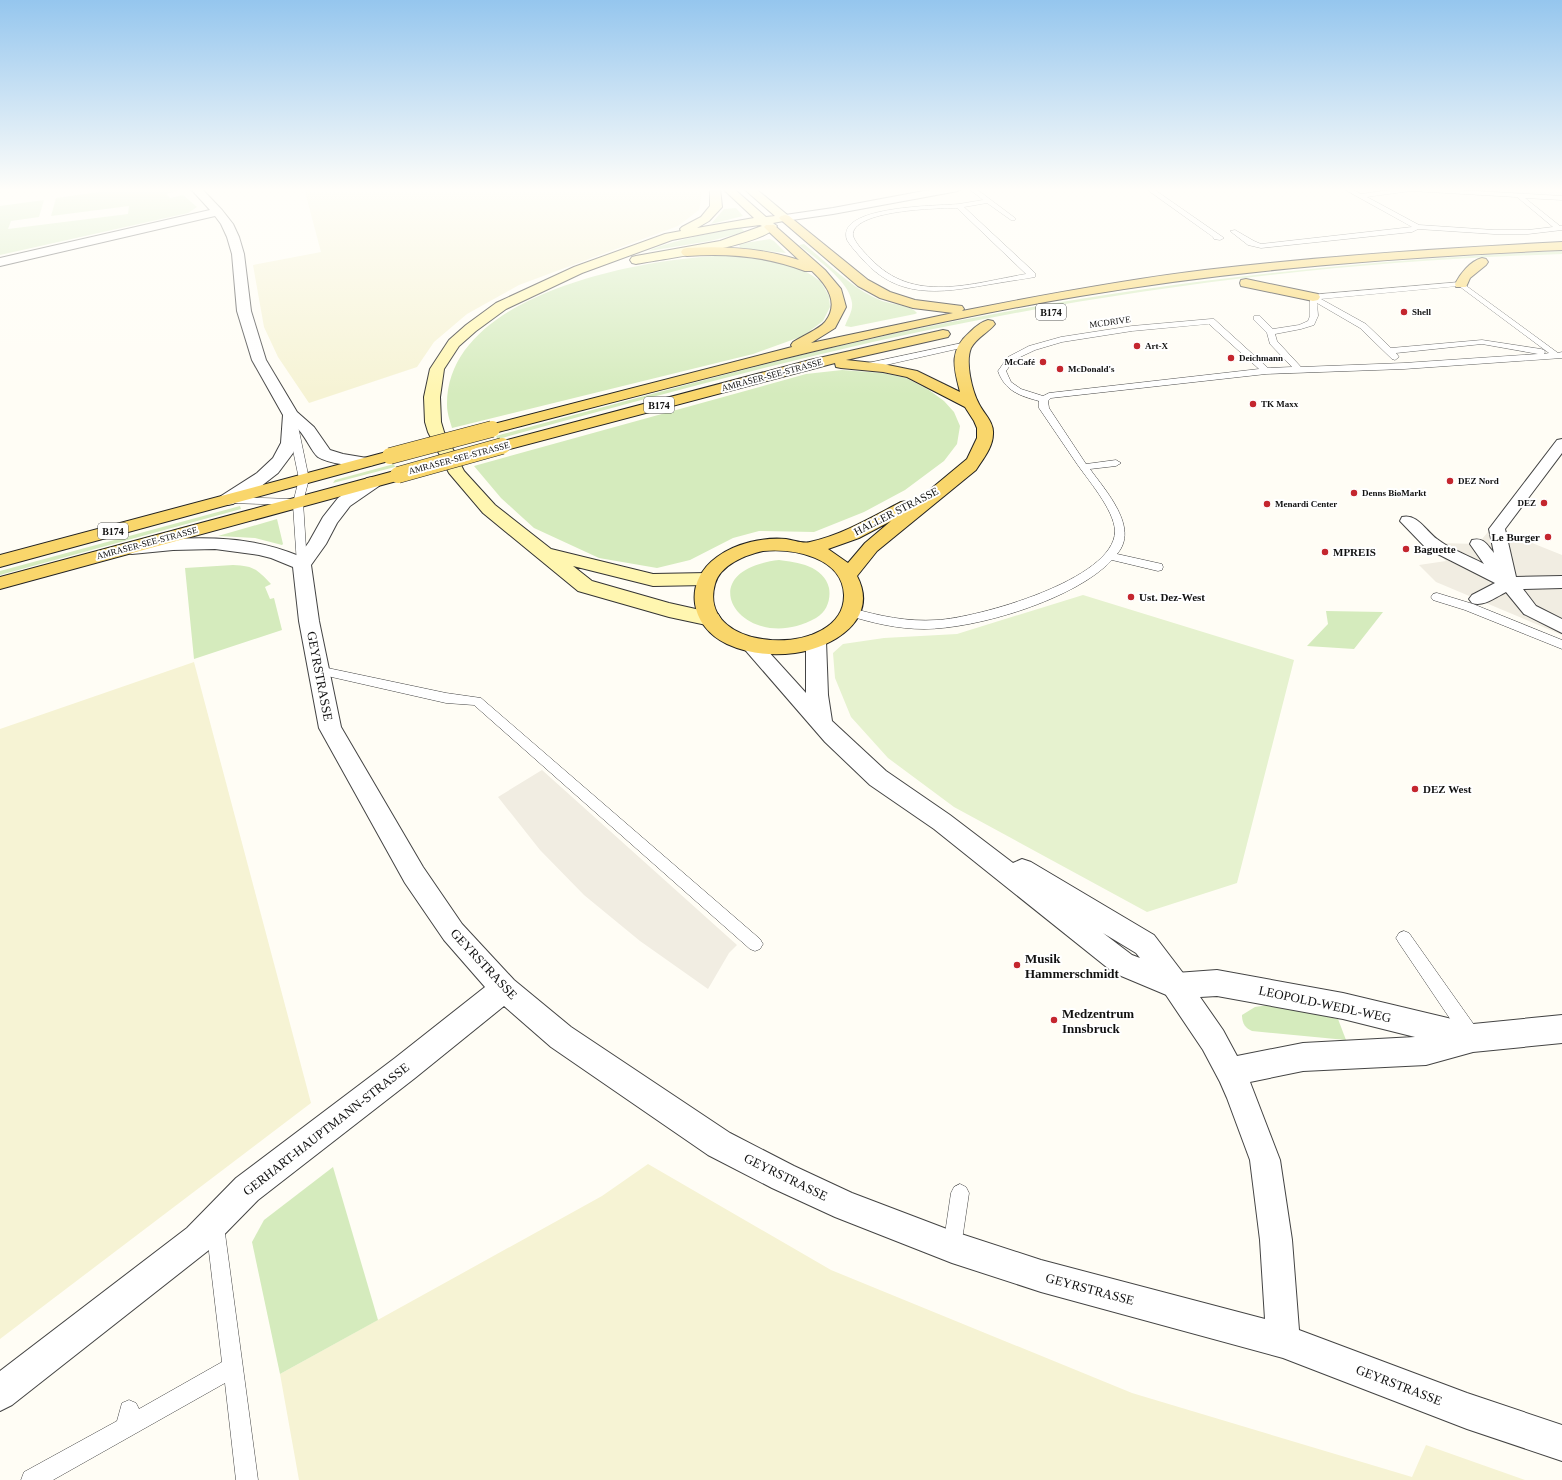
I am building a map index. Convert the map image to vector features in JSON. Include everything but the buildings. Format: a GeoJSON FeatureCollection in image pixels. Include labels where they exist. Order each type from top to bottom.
{"type":"FeatureCollection","features":[{"type":"Feature","properties":{"kind":"main road"},"geometry":{"type":"LineString","coordinates":[[614,257],[578,270],[501,306],[454,342],[437,369],[432,397],[433,422],[436,432],[457,473],[489,509],[585,586],[669,610],[711,620]]}},
{"type":"Feature","properties":{"kind":"main road"},"geometry":{"type":"LineString","coordinates":[[578,270],[656,257]]}},
{"type":"Feature","properties":{"kind":"main road"},"geometry":{"type":"LineString","coordinates":[[780,257],[791,260],[820,273]]}},
{"type":"Feature","properties":{"kind":"main road"},"geometry":{"type":"LineString","coordinates":[[777,355],[830,325],[839,307],[835,289],[802,257]]}},
{"type":"Feature","properties":{"kind":"main road"},"geometry":{"type":"LineString","coordinates":[[832,257],[863,283],[885,295],[913,304],[942,308],[1008,307]]}},
{"type":"Feature","properties":{"kind":"main road","name":"AMRASER-SEE-STRASSE"},"geometry":{"type":"LineString","coordinates":[[0,561],[492,429],[777,355],[900,327],[1080,292],[1239,270],[1375,257]]}},
{"type":"Feature","properties":{"kind":"main road"},"geometry":{"type":"LineString","coordinates":[[1461,284],[1465,276],[1482,262]]}},
{"type":"Feature","properties":{"kind":"main road"},"geometry":{"type":"LineString","coordinates":[[1459,264],[1497,262]]}},
{"type":"Feature","properties":{"kind":"main road"},"geometry":{"type":"LineString","coordinates":[[1230,285],[1285,279]]}},
{"type":"Feature","properties":{"kind":"main road"},"geometry":{"type":"LineString","coordinates":[[1246,283],[1313,297]]}},
{"type":"Feature","properties":{"kind":"main road","name":"AMRASER-SEE-STRASSE"},"geometry":{"type":"LineString","coordinates":[[0,583],[502,446],[815,363],[1003,321]]}},
{"type":"Feature","properties":{"kind":"main road"},"geometry":{"type":"LineString","coordinates":[[947,485],[970,466],[981,453],[985,429],[972,404],[960,367],[961,356],[967,344],[974,334],[988,324]]}},
{"type":"Feature","properties":{"kind":"main road"},"geometry":{"type":"LineString","coordinates":[[815,363],[868,366],[912,374],[972,404]]}},
{"type":"Feature","properties":{"kind":"main road","name":"HALLER STRASSE"},"geometry":{"type":"LineString","coordinates":[[808,549],[853,534],[947,485]]}},
{"type":"Feature","properties":{"kind":"main road","name":"HALLER STRASSE"},"geometry":{"type":"LineString","coordinates":[[848,575],[871,548],[947,485]]}},
{"type":"Feature","properties":{"kind":"main road"},"geometry":{"type":"LineString","coordinates":[[785,545],[808,549],[824,555],[838,564],[848,575],[853,587],[854,600],[851,612],[843,624],[831,634],[816,642],[795,647],[780,648],[750,644],[734,638],[721,630],[711,620],[704,606],[703,592],[707,579],[719,564],[738,553],[760,546],[785,545]]}},
{"type":"Feature","properties":{"kind":"main road"},"geometry":{"type":"LineString","coordinates":[[546,554],[653,580],[707,579]]}},
{"type":"Feature","properties":{"kind":"street"},"geometry":{"type":"LineString","coordinates":[[0,262],[22,257]]}},
{"type":"Feature","properties":{"kind":"street","name":"GEYRSTRASSE"},"geometry":{"type":"LineString","coordinates":[[238,257],[244,311],[259,360],[291,415],[308,430],[324,453],[340,459],[367,462]]}},
{"type":"Feature","properties":{"kind":"street"},"geometry":{"type":"LineString","coordinates":[[227,500],[261,479],[279,462],[288,444],[291,415]]}},
{"type":"Feature","properties":{"kind":"street"},"geometry":{"type":"LineString","coordinates":[[1509,583],[1497,529],[1562,443]]}},
{"type":"Feature","properties":{"kind":"street"},"geometry":{"type":"LineString","coordinates":[[123,550],[173,544],[215,543],[270,552],[302,564],[317,544],[329,521],[344,502],[373,482]]}},
{"type":"Feature","properties":{"kind":"street"},"geometry":{"type":"LineString","coordinates":[[1408,521],[1432,544],[1509,583]]}},
{"type":"Feature","properties":{"kind":"street"},"geometry":{"type":"LineString","coordinates":[[1478,544],[1530,610],[1562,628]]}},
{"type":"Feature","properties":{"kind":"street","name":"GEYRSTRASSE"},"geometry":{"type":"LineString","coordinates":[[302,564],[309,621],[330,728],[414,875],[454,932],[504,989],[562,1037],[719,1144],[783,1177],[846,1206],[952,1247],[1041,1276],[1284,1341],[1467,1411],[1562,1443]]}},
{"type":"Feature","properties":{"kind":"street"},"geometry":{"type":"LineString","coordinates":[[1478,599],[1509,583],[1562,582]]}},
{"type":"Feature","properties":{"kind":"street"},"geometry":{"type":"LineString","coordinates":[[816,642],[817,695],[823,724]]}},
{"type":"Feature","properties":{"kind":"street"},"geometry":{"type":"LineString","coordinates":[[750,644],[833,736],[878,778],[942,822],[1123,964],[1176,986],[1213,1040],[1230,1072],[1240,1093],[1265,1160],[1276,1240],[1284,1341]]}},
{"type":"Feature","properties":{"kind":"street","name":"LEOPOLD-WEDL-WEG"},"geometry":{"type":"LineString","coordinates":[[1176,986],[1217,983],[1343,1006],[1473,1038]]}},
{"type":"Feature","properties":{"kind":"street","name":"GERHART-HAUPTMANN-STRASSE"},"geometry":{"type":"LineString","coordinates":[[0,1393],[85,1336],[198,1239],[247,1189],[405,1068],[504,989]]}},
{"type":"Feature","properties":{"kind":"street","name":"LEOPOLD-WEDL-WEG"},"geometry":{"type":"LineString","coordinates":[[1230,1072],[1303,1057],[1426,1051],[1473,1038],[1562,1029]]}},
{"type":"Feature","properties":{"kind":"lane"},"geometry":{"type":"LineString","coordinates":[[867,257],[881,272],[903,285],[917,289],[932,290],[1032,275],[1013,257]]}},
{"type":"Feature","properties":{"kind":"lane"},"geometry":{"type":"LineString","coordinates":[[1313,297],[1461,284],[1559,355]]}},
{"type":"Feature","properties":{"kind":"lane"},"geometry":{"type":"LineString","coordinates":[[1271,332],[1301,328],[1311,323],[1314,316],[1313,297]]}},
{"type":"Feature","properties":{"kind":"lane"},"geometry":{"type":"LineString","coordinates":[[1313,297],[1363,326],[1404,366]]}},
{"type":"Feature","properties":{"kind":"lane"},"geometry":{"type":"LineString","coordinates":[[1257,318],[1271,332],[1273,342],[1298,369]]}},
{"type":"Feature","properties":{"kind":"lane","name":"MCDRIVE"},"geometry":{"type":"LineString","coordinates":[[1044,399],[1026,395],[1010,386],[1003,374],[1003,368],[1008,361],[1030,345],[1123,330],[1211,321],[1266,371]]}},
{"type":"Feature","properties":{"kind":"lane"},"geometry":{"type":"LineString","coordinates":[[1389,351],[1482,342],[1559,355]]}},
{"type":"Feature","properties":{"kind":"lane"},"geometry":{"type":"LineString","coordinates":[[868,366],[967,344]]}},
{"type":"Feature","properties":{"kind":"lane"},"geometry":{"type":"LineString","coordinates":[[851,612],[869,618],[918,624],[950,623],[967,620],[1004,610],[1053,592],[1085,577],[1111,556],[1120,540],[1118,523],[1108,504],[1044,408],[1044,399],[1049,396],[1266,371],[1404,366],[1559,355]]}},
{"type":"Feature","properties":{"kind":"lane","name":"GEYRSTRASSE"},"geometry":{"type":"LineString","coordinates":[[291,415],[304,479],[298,502],[302,564]]}},
{"type":"Feature","properties":{"kind":"lane"},"geometry":{"type":"LineString","coordinates":[[1084,467],[1116,463]]}},
{"type":"Feature","properties":{"kind":"lane"},"geometry":{"type":"LineString","coordinates":[[227,500],[298,502]]}},
{"type":"Feature","properties":{"kind":"lane"},"geometry":{"type":"LineString","coordinates":[[1111,556],[1158,567]]}},
{"type":"Feature","properties":{"kind":"lane"},"geometry":{"type":"LineString","coordinates":[[1437,597],[1469,606],[1562,645]]}},
{"type":"Feature","properties":{"kind":"lane"},"geometry":{"type":"LineString","coordinates":[[318,670],[446,698],[477,701],[755,944]]}},
{"type":"Feature","properties":{"kind":"lane"},"geometry":{"type":"LineString","coordinates":[[1404,938],[1427,969],[1473,1038]]}},
{"type":"Feature","properties":{"kind":"lane"},"geometry":{"type":"LineString","coordinates":[[952,1247],[960,1193]]}},
{"type":"Feature","properties":{"kind":"lane"},"geometry":{"type":"LineString","coordinates":[[214,1222],[247,1480]]}},
{"type":"Feature","properties":{"kind":"lane"},"geometry":{"type":"LineString","coordinates":[[32,1480],[128,1418],[232,1368]]}},
{"type":"Feature","properties":{"kind":"shaded area"},"geometry":{"type":"Polygon","coordinates":[[[294,257],[594,257],[519,285],[467,314],[434,342],[417,367],[309,403],[278,357],[264,327],[253,265],[294,257]]]}},
{"type":"Feature","properties":{"kind":"shaded area"},"geometry":{"type":"Polygon","coordinates":[[[1492,527],[1562,555],[1562,635],[1436,582],[1419,565],[1446,561],[1430,545],[1438,543],[1478,544],[1492,527]]]}},
{"type":"Feature","properties":{"kind":"shaded area"},"geometry":{"type":"Polygon","coordinates":[[[194,662],[311,1103],[0,1339],[0,729],[194,662]]]}},
{"type":"Feature","properties":{"kind":"shaded area"},"geometry":{"type":"Polygon","coordinates":[[[542,770],[737,945],[729,953],[708,989],[640,941],[584,895],[540,850],[498,797],[542,770]]]}},
{"type":"Feature","properties":{"kind":"shaded area"},"geometry":{"type":"Polygon","coordinates":[[[648,1164],[831,1270],[1132,1393],[1412,1477],[1426,1445],[1525,1480],[299,1480],[280,1374],[602,1196],[648,1164]]]}},
{"type":"Feature","properties":{"kind":"green space"},"geometry":{"type":"Polygon","coordinates":[[[697,257],[763,258],[798,267],[813,276],[821,282],[829,296],[830,307],[823,321],[803,336],[753,354],[452,428],[447,405],[456,366],[479,334],[515,308],[558,288],[606,273],[653,263],[697,257]]]}},
{"type":"Feature","properties":{"kind":"green space"},"geometry":{"type":"Polygon","coordinates":[[[814,257],[819,257],[841,276],[871,296],[882,301],[906,307],[917,313],[851,327],[845,326],[852,309],[850,295],[839,278],[814,257]]]}},
{"type":"Feature","properties":{"kind":"green space"},"geometry":{"type":"Polygon","coordinates":[[[1453,257],[1488,257],[1344,267],[1272,275],[1128,294],[1056,306],[923,331],[801,359],[498,439],[496,436],[722,375],[836,347],[951,322],[1103,295],[1179,284],[1408,260],[1453,257]]]}},
{"type":"Feature","properties":{"kind":"green space"},"geometry":{"type":"Polygon","coordinates":[[[842,370],[882,373],[906,378],[929,390],[944,401],[954,412],[960,426],[957,444],[944,461],[905,490],[864,512],[814,532],[759,531],[733,538],[690,560],[657,568],[599,558],[534,528],[501,498],[474,466],[806,374],[842,370]]]}},
{"type":"Feature","properties":{"kind":"green space"},"geometry":{"type":"Polygon","coordinates":[[[394,464],[395,467],[333,483],[335,480],[394,464]]]}},
{"type":"Feature","properties":{"kind":"green space"},"geometry":{"type":"Polygon","coordinates":[[[240,506],[241,509],[0,575],[0,571],[240,506]]]}},
{"type":"Feature","properties":{"kind":"green space"},"geometry":{"type":"Polygon","coordinates":[[[277,519],[282,545],[255,538],[218,536],[277,519]]]}},
{"type":"Feature","properties":{"kind":"green space"},"geometry":{"type":"Polygon","coordinates":[[[779,560],[809,566],[822,575],[826,581],[829,588],[829,601],[823,612],[816,618],[790,627],[767,627],[748,620],[735,608],[730,594],[735,579],[750,567],[779,560]]]}},
{"type":"Feature","properties":{"kind":"green space"},"geometry":{"type":"Polygon","coordinates":[[[233,565],[246,566],[255,569],[271,584],[265,587],[270,599],[274,598],[282,630],[194,659],[185,568],[233,565]]]}},
{"type":"Feature","properties":{"kind":"green space"},"geometry":{"type":"Polygon","coordinates":[[[1083,595],[1294,660],[1237,883],[1147,912],[954,807],[888,758],[851,717],[835,678],[833,653],[843,644],[884,638],[957,634],[1083,595]]]}},
{"type":"Feature","properties":{"kind":"green space"},"geometry":{"type":"Polygon","coordinates":[[[1326,611],[1383,612],[1354,649],[1307,646],[1328,624],[1326,611]]]}},
{"type":"Feature","properties":{"kind":"green space"},"geometry":{"type":"Polygon","coordinates":[[[1268,1005],[1297,1009],[1338,1019],[1346,1040],[1252,1031],[1247,1028],[1243,1023],[1242,1015],[1255,1007],[1268,1005]]]}},
{"type":"Feature","properties":{"kind":"green space"},"geometry":{"type":"Polygon","coordinates":[[[333,1167],[378,1320],[280,1374],[252,1242],[264,1220],[333,1167]]]}},
{"type":"Feature","properties":{"kind":"place","name":"Shell"},"geometry":{"type":"Point","coordinates":[1404,312]}},
{"type":"Feature","properties":{"kind":"place","name":"Art-X"},"geometry":{"type":"Point","coordinates":[1137,346]}},
{"type":"Feature","properties":{"kind":"place","name":"Deichmann"},"geometry":{"type":"Point","coordinates":[1231,358]}},
{"type":"Feature","properties":{"kind":"place","name":"McCafé"},"geometry":{"type":"Point","coordinates":[1043,362]}},
{"type":"Feature","properties":{"kind":"place","name":"McDonald's"},"geometry":{"type":"Point","coordinates":[1060,369]}},
{"type":"Feature","properties":{"kind":"place","name":"TK Maxx"},"geometry":{"type":"Point","coordinates":[1253,404]}},
{"type":"Feature","properties":{"kind":"place","name":"DEZ Nord"},"geometry":{"type":"Point","coordinates":[1450,481]}},
{"type":"Feature","properties":{"kind":"place","name":"Denns BioMarkt"},"geometry":{"type":"Point","coordinates":[1354,493]}},
{"type":"Feature","properties":{"kind":"place","name":"DEZ"},"geometry":{"type":"Point","coordinates":[1544,503]}},
{"type":"Feature","properties":{"kind":"place","name":"Menardi Center"},"geometry":{"type":"Point","coordinates":[1267,504]}},
{"type":"Feature","properties":{"kind":"place","name":"Le Burger"},"geometry":{"type":"Point","coordinates":[1548,537]}},
{"type":"Feature","properties":{"kind":"place","name":"Baguette"},"geometry":{"type":"Point","coordinates":[1406,549]}},
{"type":"Feature","properties":{"kind":"place","name":"MPREIS"},"geometry":{"type":"Point","coordinates":[1325,552]}},
{"type":"Feature","properties":{"kind":"place","name":"Ust. Dez-West"},"geometry":{"type":"Point","coordinates":[1131,597]}},
{"type":"Feature","properties":{"kind":"place","name":"DEZ West"},"geometry":{"type":"Point","coordinates":[1415,789]}},
{"type":"Feature","properties":{"kind":"place","name":"Musik Hammerschmidt"},"geometry":{"type":"Point","coordinates":[1017,965]}},
{"type":"Feature","properties":{"kind":"place","name":"Medzentrum Innsbruck"},"geometry":{"type":"Point","coordinates":[1054,1020]}}]}
